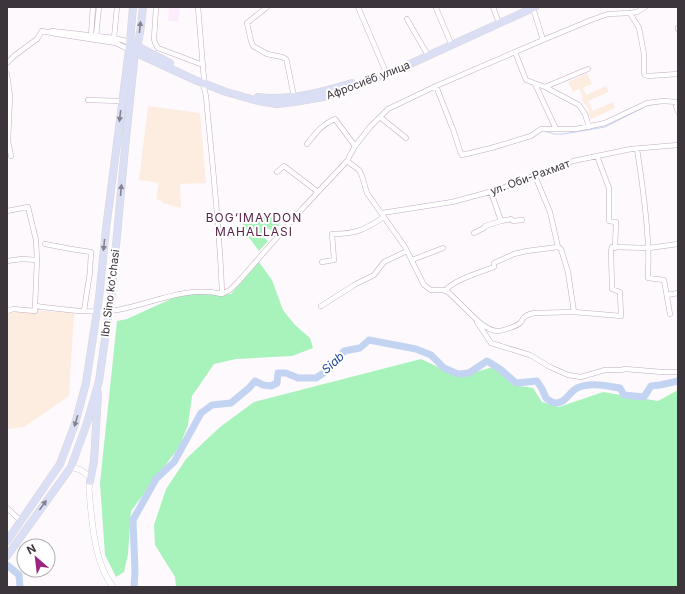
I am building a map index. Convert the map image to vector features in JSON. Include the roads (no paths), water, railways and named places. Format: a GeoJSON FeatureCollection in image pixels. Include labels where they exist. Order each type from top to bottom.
{"type":"FeatureCollection","features":[{"type":"Feature","properties":{"kind":"main road","name":"Ibn Sino ko'chasi"},"geometry":{"type":"LineString","coordinates":[[7,556],[71,467],[99,381],[110,311],[125,148],[133,48],[133,7]]}},
{"type":"Feature","properties":{"kind":"main road","name":"Ibn Sino ko'chasi"},"geometry":{"type":"LineString","coordinates":[[7,541],[60,464],[75,424],[86,383],[99,298],[122,101],[142,7]]}},
{"type":"Feature","properties":{"kind":"main road","name":"Афросиёб улица"},"geometry":{"type":"LineString","coordinates":[[204,81],[226,92],[258,101],[277,104],[329,96],[410,64],[499,21],[524,7]]}},
{"type":"Feature","properties":{"kind":"main road","name":"Афросиёб улица"},"geometry":{"type":"LineString","coordinates":[[133,48],[194,80],[204,81],[259,97],[294,97],[328,90],[356,81],[534,7]]}},
{"type":"Feature","properties":{"kind":"main road"},"geometry":{"type":"LineString","coordinates":[[90,481],[94,461],[99,381]]}},
{"type":"Feature","properties":{"kind":"main road"},"geometry":{"type":"LineString","coordinates":[[60,464],[71,467]]}},
{"type":"Feature","properties":{"kind":"street"},"geometry":{"type":"LineString","coordinates":[[93,7],[93,36]]}},
{"type":"Feature","properties":{"kind":"street"},"geometry":{"type":"LineString","coordinates":[[93,36],[99,7]]}},
{"type":"Feature","properties":{"kind":"street"},"geometry":{"type":"LineString","coordinates":[[114,38],[117,7]]}},
{"type":"Feature","properties":{"kind":"street"},"geometry":{"type":"LineString","coordinates":[[156,7],[154,39],[158,48],[203,65]]}},
{"type":"Feature","properties":{"kind":"street"},"geometry":{"type":"LineString","coordinates":[[198,7],[214,180],[222,294]]}},
{"type":"Feature","properties":{"kind":"street"},"geometry":{"type":"LineString","coordinates":[[267,7],[247,23],[251,41],[253,46],[267,54],[286,59],[294,97]]}},
{"type":"Feature","properties":{"kind":"street"},"geometry":{"type":"LineString","coordinates":[[358,7],[385,70]]}},
{"type":"Feature","properties":{"kind":"street"},"geometry":{"type":"LineString","coordinates":[[493,7],[499,21]]}},
{"type":"Feature","properties":{"kind":"street"},"geometry":{"type":"LineString","coordinates":[[534,7],[543,40]]}},
{"type":"Feature","properties":{"kind":"street"},"geometry":{"type":"LineString","coordinates":[[35,306],[97,312],[119,310],[184,293],[214,292],[222,294],[230,290],[238,282],[346,161],[355,146],[370,127],[388,109],[436,86],[608,14],[637,12],[645,7]]}},
{"type":"Feature","properties":{"kind":"street"},"geometry":{"type":"LineString","coordinates":[[436,8],[450,41]]}},
{"type":"Feature","properties":{"kind":"street"},"geometry":{"type":"LineString","coordinates":[[630,13],[639,28],[644,54],[645,75],[678,74]]}},
{"type":"Feature","properties":{"kind":"street"},"geometry":{"type":"LineString","coordinates":[[407,19],[426,52]]}},
{"type":"Feature","properties":{"kind":"street"},"geometry":{"type":"LineString","coordinates":[[42,31],[57,31],[114,38],[133,48]]}},
{"type":"Feature","properties":{"kind":"street"},"geometry":{"type":"LineString","coordinates":[[42,31],[116,43],[133,48]]}},
{"type":"Feature","properties":{"kind":"street"},"geometry":{"type":"LineString","coordinates":[[7,63],[37,39],[42,31]]}},
{"type":"Feature","properties":{"kind":"street"},"geometry":{"type":"LineString","coordinates":[[515,52],[526,80],[545,87],[579,106],[583,110],[589,127]]}},
{"type":"Feature","properties":{"kind":"street"},"geometry":{"type":"LineString","coordinates":[[545,87],[588,69]]}},
{"type":"Feature","properties":{"kind":"street"},"geometry":{"type":"LineString","coordinates":[[7,74],[10,96],[8,141],[11,156]]}},
{"type":"Feature","properties":{"kind":"street"},"geometry":{"type":"LineString","coordinates":[[535,84],[556,129]]}},
{"type":"Feature","properties":{"kind":"street"},"geometry":{"type":"LineString","coordinates":[[436,86],[462,155],[492,148],[531,136],[540,129],[576,129],[589,127],[605,123],[647,103],[663,101],[678,102]]}},
{"type":"Feature","properties":{"kind":"street"},"geometry":{"type":"LineString","coordinates":[[88,100],[122,101]]}},
{"type":"Feature","properties":{"kind":"street"},"geometry":{"type":"LineString","coordinates":[[678,106],[676,106],[678,112]]}},
{"type":"Feature","properties":{"kind":"street"},"geometry":{"type":"LineString","coordinates":[[380,117],[406,138]]}},
{"type":"Feature","properties":{"kind":"street"},"geometry":{"type":"LineString","coordinates":[[307,144],[320,128],[335,119],[355,146]]}},
{"type":"Feature","properties":{"kind":"street","name":"ул. Оби-Рахмат"},"geometry":{"type":"LineString","coordinates":[[383,215],[452,202],[491,192],[573,161],[637,149],[678,145]]}},
{"type":"Feature","properties":{"kind":"street"},"geometry":{"type":"LineString","coordinates":[[637,149],[644,198],[648,248],[648,278],[664,280],[670,314]]}},
{"type":"Feature","properties":{"kind":"street"},"geometry":{"type":"LineString","coordinates":[[596,156],[609,188],[609,221],[616,222],[614,248]]}},
{"type":"Feature","properties":{"kind":"street"},"geometry":{"type":"LineString","coordinates":[[346,161],[359,170],[367,193],[407,251],[424,286],[431,290],[446,291],[483,325],[496,331],[517,325],[528,315],[534,313],[574,312],[621,316],[620,292],[612,289],[612,247],[648,248],[678,244]]}},
{"type":"Feature","properties":{"kind":"street"},"geometry":{"type":"LineString","coordinates":[[277,172],[284,166],[318,192]]}},
{"type":"Feature","properties":{"kind":"street"},"geometry":{"type":"LineString","coordinates":[[535,176],[550,212],[558,246],[561,249],[568,272],[574,312]]}},
{"type":"Feature","properties":{"kind":"street"},"geometry":{"type":"LineString","coordinates":[[491,192],[501,221]]}},
{"type":"Feature","properties":{"kind":"street"},"geometry":{"type":"LineString","coordinates":[[7,211],[28,207],[36,240],[37,260],[35,311],[13,309],[7,311]]}},
{"type":"Feature","properties":{"kind":"street"},"geometry":{"type":"LineString","coordinates":[[322,262],[334,260],[332,234],[357,232],[368,227],[383,215]]}},
{"type":"Feature","properties":{"kind":"street"},"geometry":{"type":"LineString","coordinates":[[474,233],[486,226],[501,221],[511,219],[513,221],[522,220]]}},
{"type":"Feature","properties":{"kind":"street"},"geometry":{"type":"LineString","coordinates":[[44,244],[91,252],[90,272],[84,311]]}},
{"type":"Feature","properties":{"kind":"street"},"geometry":{"type":"LineString","coordinates":[[446,291],[448,287],[456,282],[494,266],[494,263],[514,254],[558,246]]}},
{"type":"Feature","properties":{"kind":"street"},"geometry":{"type":"LineString","coordinates":[[412,260],[443,248]]}},
{"type":"Feature","properties":{"kind":"street"},"geometry":{"type":"LineString","coordinates":[[321,306],[356,284],[374,275],[384,262],[407,251]]}},
{"type":"Feature","properties":{"kind":"street"},"geometry":{"type":"LineString","coordinates":[[7,261],[22,259],[37,260]]}},
{"type":"Feature","properties":{"kind":"street"},"geometry":{"type":"LineString","coordinates":[[667,295],[678,293]]}},
{"type":"Feature","properties":{"kind":"street"},"geometry":{"type":"LineString","coordinates":[[476,319],[491,343],[530,355],[550,367],[568,375],[581,377],[605,370],[625,369],[678,372]]}},
{"type":"Feature","properties":{"kind":"street"},"geometry":{"type":"LineString","coordinates":[[71,467],[84,471],[88,475],[90,481],[89,488],[94,537],[100,562],[108,580],[113,587]]}},
{"type":"Feature","properties":{"kind":"street"},"geometry":{"type":"LineString","coordinates":[[7,508],[21,521]]}},
{"type":"Feature","properties":{"kind":"waterway"},"geometry":{"type":"LineString","coordinates":[[545,131],[554,134],[563,134],[605,127],[648,105],[652,105]]}},
{"type":"Feature","properties":{"kind":"waterway","name":"Siab"},"geometry":{"type":"LineString","coordinates":[[134,587],[135,572],[133,520],[156,479],[174,462],[201,413],[212,405],[231,403],[255,381],[263,385],[271,386],[277,383],[278,373],[286,373],[298,378],[316,378],[331,368],[344,351],[360,348],[369,340],[416,349],[431,355],[444,368],[458,374],[469,373],[487,361],[500,369],[516,383],[537,381],[546,398],[554,403],[562,402],[574,390],[582,386],[598,385],[620,388],[624,395],[644,397],[651,386],[678,381]]}},
{"type":"Feature","properties":{"kind":"waterway","name":"Siab"},"geometry":{"type":"LineString","coordinates":[[7,565],[19,575],[20,587]]}},
{"type":"Feature","properties":{"kind":"district","name":"BOG‘IMAYDON MAHALLASI"},"geometry":{"type":"Point","coordinates":[254,225]}}]}
